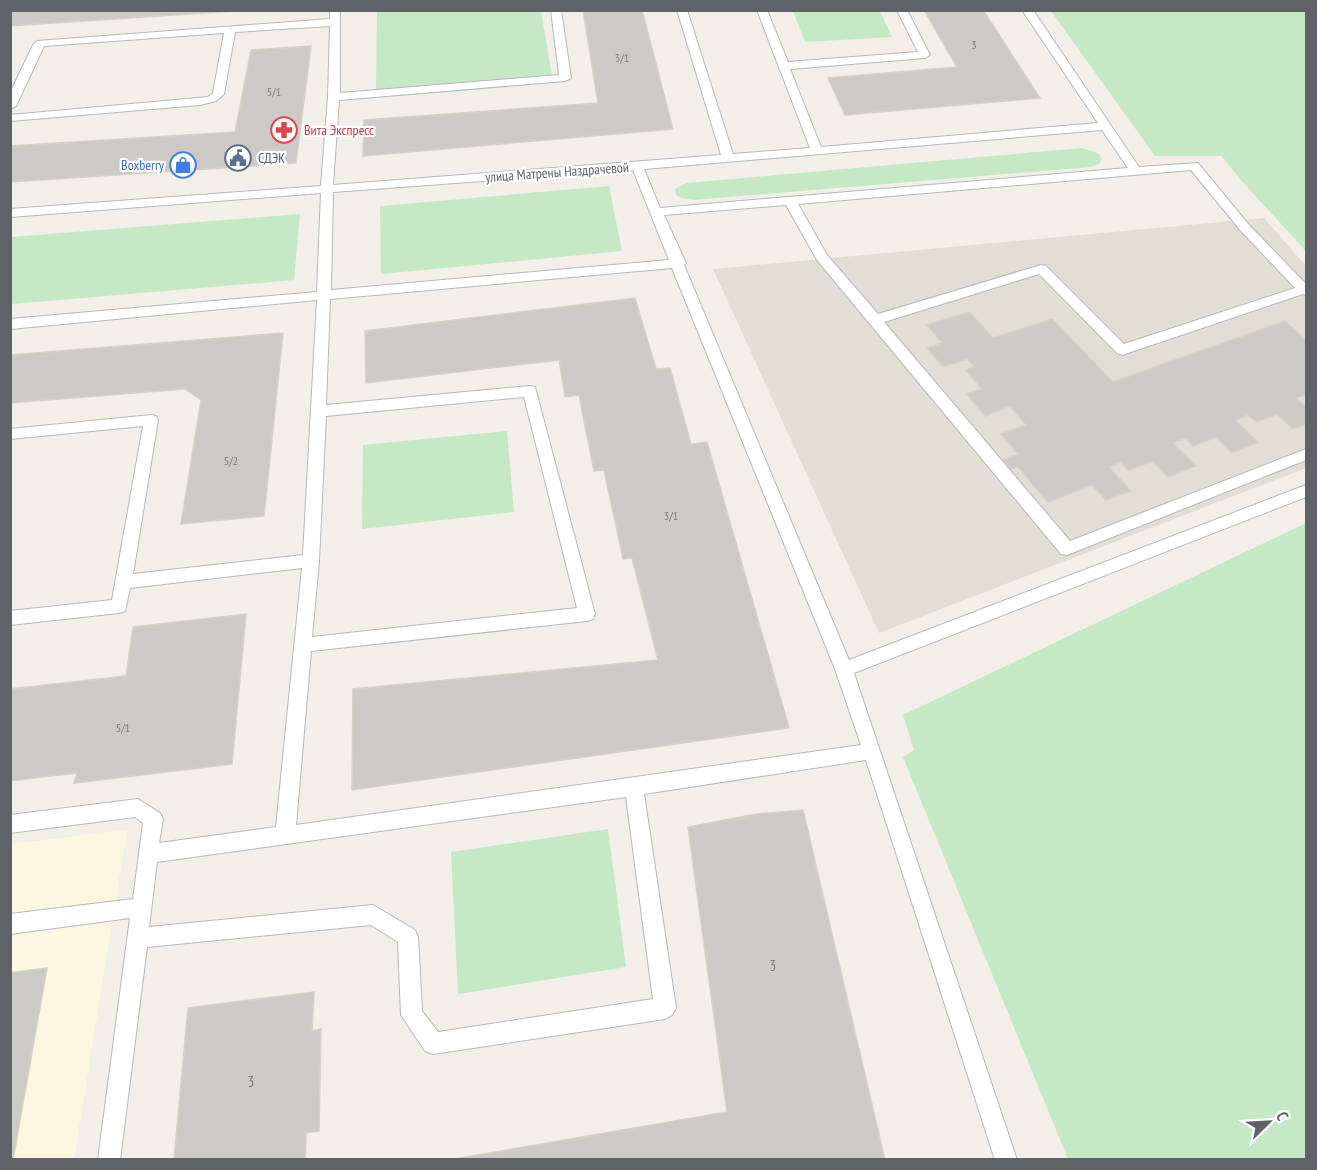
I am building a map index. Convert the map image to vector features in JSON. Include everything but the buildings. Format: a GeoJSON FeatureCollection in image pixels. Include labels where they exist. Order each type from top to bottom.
{"type":"FeatureCollection","features":[{"type":"Feature","properties":{"kind":"lane"},"geometry":{"type":"LineString","coordinates":[[334,97],[565,78],[555,10]]}},
{"type":"Feature","properties":{"kind":"lane"},"geometry":{"type":"LineString","coordinates":[[682,10],[728,158]]}},
{"type":"Feature","properties":{"kind":"lane"},"geometry":{"type":"LineString","coordinates":[[762,10],[817,151]]}},
{"type":"Feature","properties":{"kind":"lane"},"geometry":{"type":"LineString","coordinates":[[784,66],[925,55],[902,10]]}},
{"type":"Feature","properties":{"kind":"lane"},"geometry":{"type":"LineString","coordinates":[[1027,10],[1135,170]]}},
{"type":"Feature","properties":{"kind":"lane"},"geometry":{"type":"LineString","coordinates":[[10,106],[38,45],[41,43],[230,29],[335,16],[334,97],[327,189],[311,561],[285,835]]}},
{"type":"Feature","properties":{"kind":"lane"},"geometry":{"type":"LineString","coordinates":[[10,118],[200,102],[212,99],[218,94],[230,29]]}},
{"type":"Feature","properties":{"kind":"lane","name":"улица Матрены Наздрачевой"},"geometry":{"type":"LineString","coordinates":[[10,213],[637,166],[1104,126]]}},
{"type":"Feature","properties":{"kind":"lane"},"geometry":{"type":"LineString","coordinates":[[637,166],[679,263],[844,669],[1006,1160]]}},
{"type":"Feature","properties":{"kind":"lane"},"geometry":{"type":"LineString","coordinates":[[656,212],[1194,166],[1245,228],[1306,290],[1122,350],[1041,269],[874,320]]}},
{"type":"Feature","properties":{"kind":"lane"},"geometry":{"type":"LineString","coordinates":[[790,201],[822,257],[1067,549],[1306,454]]}},
{"type":"Feature","properties":{"kind":"lane"},"geometry":{"type":"LineString","coordinates":[[10,324],[679,263]]}},
{"type":"Feature","properties":{"kind":"lane"},"geometry":{"type":"LineString","coordinates":[[302,645],[587,614],[530,391],[318,411]]}},
{"type":"Feature","properties":{"kind":"lane"},"geometry":{"type":"LineString","coordinates":[[10,434],[151,420],[119,606],[10,618]]}},
{"type":"Feature","properties":{"kind":"lane"},"geometry":{"type":"LineString","coordinates":[[844,669],[1306,491]]}},
{"type":"Feature","properties":{"kind":"lane"},"geometry":{"type":"LineString","coordinates":[[123,582],[311,561]]}},
{"type":"Feature","properties":{"kind":"lane"},"geometry":{"type":"LineString","coordinates":[[150,854],[634,787],[872,751]]}},
{"type":"Feature","properties":{"kind":"lane"},"geometry":{"type":"LineString","coordinates":[[138,938],[373,915],[408,937],[412,1015],[433,1043],[665,1008],[634,787]]}},
{"type":"Feature","properties":{"kind":"lane"},"geometry":{"type":"LineString","coordinates":[[10,824],[138,808],[153,819],[109,1160]]}},
{"type":"Feature","properties":{"kind":"lane"},"geometry":{"type":"LineString","coordinates":[[10,924],[143,907]]}},
{"type":"Feature","properties":{"kind":"shaded area"},"geometry":{"type":"Polygon","coordinates":[[[1264,218],[1306,266],[1306,468],[879,633],[713,269],[1264,218]]]}},
{"type":"Feature","properties":{"kind":"shaded area"},"geometry":{"type":"Polygon","coordinates":[[[127,830],[74,1159],[11,1159],[10,844],[127,830]]]}},
{"type":"Feature","properties":{"kind":"green space"},"geometry":{"type":"Polygon","coordinates":[[[377,11],[541,11],[552,76],[376,90],[377,11]]]}},
{"type":"Feature","properties":{"kind":"green space"},"geometry":{"type":"Polygon","coordinates":[[[793,11],[880,11],[892,37],[805,42],[793,11]]]}},
{"type":"Feature","properties":{"kind":"green space"},"geometry":{"type":"Polygon","coordinates":[[[1051,11],[1306,11],[1306,251],[1239,178],[1222,156],[1155,156],[1051,11]]]}},
{"type":"Feature","properties":{"kind":"green space"},"geometry":{"type":"Polygon","coordinates":[[[1082,148],[1098,153],[1102,159],[1099,164],[1091,167],[693,200],[676,195],[675,189],[687,183],[1082,148]]]}},
{"type":"Feature","properties":{"kind":"green space"},"geometry":{"type":"Polygon","coordinates":[[[609,186],[622,251],[381,274],[380,206],[609,186]]]}},
{"type":"Feature","properties":{"kind":"green space"},"geometry":{"type":"Polygon","coordinates":[[[300,214],[294,280],[11,304],[11,237],[300,214]]]}},
{"type":"Feature","properties":{"kind":"green space"},"geometry":{"type":"Polygon","coordinates":[[[507,431],[514,512],[362,529],[363,445],[507,431]]]}},
{"type":"Feature","properties":{"kind":"green space"},"geometry":{"type":"Polygon","coordinates":[[[1306,523],[1306,1159],[1068,1159],[903,757],[914,750],[903,715],[1306,523]]]}},
{"type":"Feature","properties":{"kind":"green space"},"geometry":{"type":"Polygon","coordinates":[[[608,829],[626,967],[458,994],[451,852],[608,829]]]}},
{"type":"Feature","properties":{"kind":"place","name":"Вита Экспресс"},"geometry":{"type":"Point","coordinates":[284,130]}},
{"type":"Feature","properties":{"kind":"place","name":"СДЭК"},"geometry":{"type":"Point","coordinates":[238,158]}},
{"type":"Feature","properties":{"kind":"place","name":"Boxberry"},"geometry":{"type":"Point","coordinates":[183,165]}}]}
